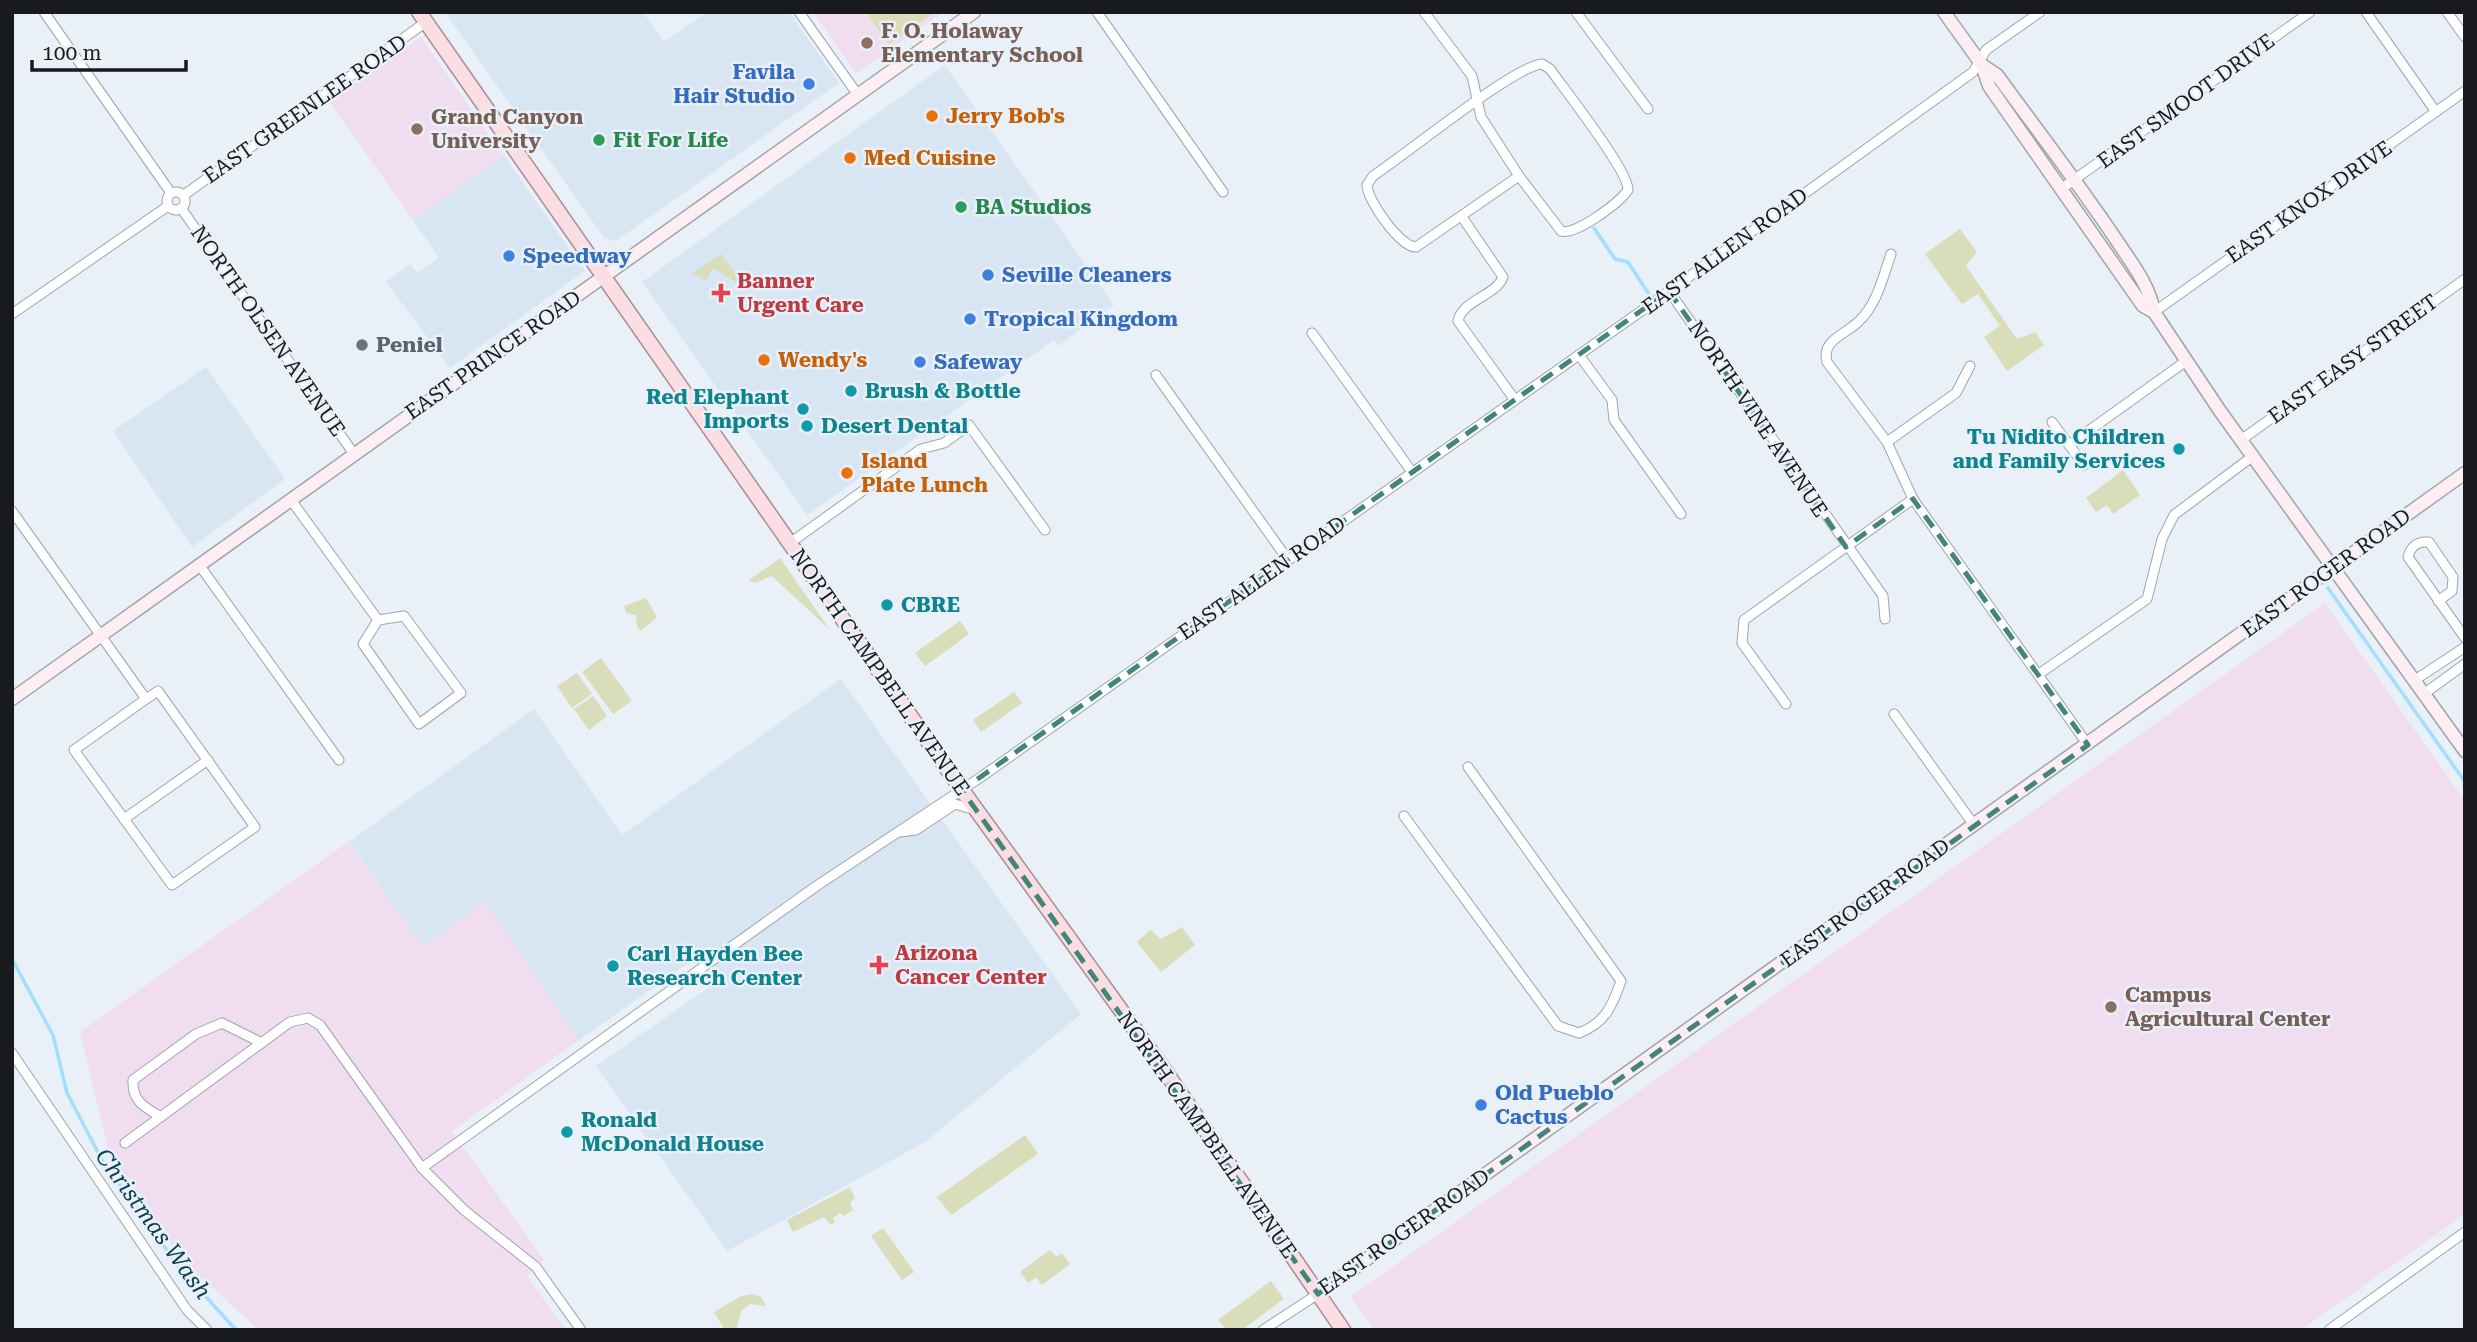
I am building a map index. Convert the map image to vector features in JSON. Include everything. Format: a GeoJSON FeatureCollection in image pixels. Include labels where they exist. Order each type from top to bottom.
{"type":"FeatureCollection","features":[{"type":"Feature","properties":{"kind":"main road","name":"NORTH CAMPBELL AVENUE"},"geometry":{"type":"LineString","coordinates":[[423,17],[980,816],[1178,1090],[1343,1330]]}},
{"type":"Feature","properties":{"kind":"street"},"geometry":{"type":"LineString","coordinates":[[44,12],[171,193]]}},
{"type":"Feature","properties":{"kind":"street"},"geometry":{"type":"LineString","coordinates":[[799,12],[858,95]]}},
{"type":"Feature","properties":{"kind":"street","name":"EAST PRINCE ROAD"},"geometry":{"type":"LineString","coordinates":[[12,699],[974,12]]}},
{"type":"Feature","properties":{"kind":"street"},"geometry":{"type":"LineString","coordinates":[[1097,12],[1223,192]]}},
{"type":"Feature","properties":{"kind":"street"},"geometry":{"type":"LineString","coordinates":[[1424,12],[1472,76],[1478,101],[1481,117],[1519,176],[1555,224],[1567,233],[1577,229],[1624,196],[1629,186],[1596,134],[1546,66],[1539,64],[1528,68],[1478,101],[1373,176],[1367,185],[1372,201],[1409,247],[1423,244],[1519,176]]}},
{"type":"Feature","properties":{"kind":"street"},"geometry":{"type":"LineString","coordinates":[[1576,12],[1648,109]]}},
{"type":"Feature","properties":{"kind":"street"},"geometry":{"type":"LineString","coordinates":[[1944,12],[1981,63],[1989,86],[2035,152],[2143,306],[2154,312]]}},
{"type":"Feature","properties":{"kind":"street","name":"EAST ALLEN ROAD"},"geometry":{"type":"LineString","coordinates":[[422,1168],[815,887],[962,790],[1669,291],[1973,72],[1981,63],[1986,50],[2040,12]]}},
{"type":"Feature","properties":{"kind":"street","name":"EAST SMOOT DRIVE"},"geometry":{"type":"LineString","coordinates":[[2061,189],[2310,12]]}},
{"type":"Feature","properties":{"kind":"street"},"geometry":{"type":"LineString","coordinates":[[2366,12],[2436,112]]}},
{"type":"Feature","properties":{"kind":"street"},"geometry":{"type":"LineString","coordinates":[[2447,12],[2465,37]]}},
{"type":"Feature","properties":{"kind":"street","name":"EAST GREENLEE ROAD"},"geometry":{"type":"LineString","coordinates":[[184,195],[423,17]]}},
{"type":"Feature","properties":{"kind":"street"},"geometry":{"type":"LineString","coordinates":[[1981,63],[1997,75],[2074,180],[2133,266],[2152,300],[2154,312],[2186,361],[2465,751]]}},
{"type":"Feature","properties":{"kind":"street","name":"EAST KNOX DRIVE"},"geometry":{"type":"LineString","coordinates":[[2154,312],[2465,91]]}},
{"type":"Feature","properties":{"kind":"street"},"geometry":{"type":"LineString","coordinates":[[2035,152],[2047,144]]}},
{"type":"Feature","properties":{"kind":"street"},"geometry":{"type":"LineString","coordinates":[[168,206],[173,209],[181,208],[185,201],[184,195],[179,192],[171,193]]}},
{"type":"Feature","properties":{"kind":"street"},"geometry":{"type":"LineString","coordinates":[[168,206],[167,200],[171,193]]}},
{"type":"Feature","properties":{"kind":"street"},"geometry":{"type":"LineString","coordinates":[[12,314],[168,206]]}},
{"type":"Feature","properties":{"kind":"street","name":"NORTH OLSEN AVENUE"},"geometry":{"type":"LineString","coordinates":[[181,208],[354,454]]}},
{"type":"Feature","properties":{"kind":"street"},"geometry":{"type":"LineString","coordinates":[[1462,217],[1503,276],[1499,285],[1461,312],[1458,321],[1515,400]]}},
{"type":"Feature","properties":{"kind":"street"},"geometry":{"type":"LineString","coordinates":[[1891,254],[1877,294],[1859,322],[1828,345],[1825,353],[1828,362],[1886,442],[1913,499],[2088,745]]}},
{"type":"Feature","properties":{"kind":"street","name":"EAST EASY STREET"},"geometry":{"type":"LineString","coordinates":[[2241,440],[2465,279]]}},
{"type":"Feature","properties":{"kind":"street","name":"NORTH VINE AVENUE"},"geometry":{"type":"LineString","coordinates":[[1669,291],[1725,368],[1745,402],[1846,547],[1883,596],[1885,619]]}},
{"type":"Feature","properties":{"kind":"street"},"geometry":{"type":"LineString","coordinates":[[1312,333],[1412,472]]}},
{"type":"Feature","properties":{"kind":"street"},"geometry":{"type":"LineString","coordinates":[[1578,355],[1612,400],[1614,420],[1681,513]]}},
{"type":"Feature","properties":{"kind":"street"},"geometry":{"type":"LineString","coordinates":[[2069,445],[2186,361]]}},
{"type":"Feature","properties":{"kind":"street"},"geometry":{"type":"LineString","coordinates":[[1886,442],[1956,393],[1970,366]]}},
{"type":"Feature","properties":{"kind":"street"},"geometry":{"type":"LineString","coordinates":[[1156,374],[1288,560]]}},
{"type":"Feature","properties":{"kind":"street"},"geometry":{"type":"LineString","coordinates":[[2052,422],[2084,465]]}},
{"type":"Feature","properties":{"kind":"street"},"geometry":{"type":"LineString","coordinates":[[790,543],[921,449],[944,443],[969,425],[1045,530]]}},
{"type":"Feature","properties":{"kind":"street"},"geometry":{"type":"LineString","coordinates":[[2039,674],[2147,598],[2162,539],[2174,515],[2253,456]]}},
{"type":"Feature","properties":{"kind":"street","name":"EAST ROGER ROAD"},"geometry":{"type":"LineString","coordinates":[[1263,1330],[1318,1294],[2465,473]]}},
{"type":"Feature","properties":{"kind":"street"},"geometry":{"type":"LineString","coordinates":[[1786,704],[1742,643],[1744,620],[1913,499]]}},
{"type":"Feature","properties":{"kind":"street"},"geometry":{"type":"LineString","coordinates":[[291,500],[378,620]]}},
{"type":"Feature","properties":{"kind":"street"},"geometry":{"type":"LineString","coordinates":[[12,511],[146,699]]}},
{"type":"Feature","properties":{"kind":"street"},"geometry":{"type":"LineString","coordinates":[[2438,601],[2452,591],[2453,577],[2429,542],[2420,541],[2411,548],[2408,557],[2438,601],[2465,638]]}},
{"type":"Feature","properties":{"kind":"street"},"geometry":{"type":"LineString","coordinates":[[200,566],[339,760]]}},
{"type":"Feature","properties":{"kind":"street"},"geometry":{"type":"LineString","coordinates":[[404,616],[461,693],[419,724],[363,644],[378,620],[404,616]]}},
{"type":"Feature","properties":{"kind":"street"},"geometry":{"type":"LineString","coordinates":[[2416,680],[2465,647]]}},
{"type":"Feature","properties":{"kind":"street"},"geometry":{"type":"LineString","coordinates":[[2425,693],[2465,664]]}},
{"type":"Feature","properties":{"kind":"street"},"geometry":{"type":"LineString","coordinates":[[158,691],[255,827],[172,885],[74,750],[146,699],[158,691]]}},
{"type":"Feature","properties":{"kind":"street"},"geometry":{"type":"LineString","coordinates":[[1894,713],[1974,825]]}},
{"type":"Feature","properties":{"kind":"street"},"geometry":{"type":"LineString","coordinates":[[124,819],[208,760]]}},
{"type":"Feature","properties":{"kind":"street"},"geometry":{"type":"LineString","coordinates":[[1404,816],[1558,1026],[1579,1033],[1598,1026],[1613,1006],[1621,981],[1468,767]]}},
{"type":"Feature","properties":{"kind":"street"},"geometry":{"type":"LineString","coordinates":[[900,832],[916,830],[955,804],[962,803],[980,816]]}},
{"type":"Feature","properties":{"kind":"street"},"geometry":{"type":"LineString","coordinates":[[125,1143],[290,1022],[308,1018],[320,1025],[422,1168],[464,1210],[536,1267],[580,1330]]}},
{"type":"Feature","properties":{"kind":"street"},"geometry":{"type":"LineString","coordinates":[[161,1117],[141,1106],[132,1093],[133,1080],[196,1034],[222,1023],[262,1043]]}},
{"type":"Feature","properties":{"kind":"street"},"geometry":{"type":"LineString","coordinates":[[12,1053],[187,1310],[206,1330]]}},
{"type":"Feature","properties":{"kind":"street"},"geometry":{"type":"LineString","coordinates":[[2329,1330],[2463,1237]]}},
{"type":"Feature","properties":{"kind":"highlighted area"},"geometry":{"type":"Polygon","coordinates":[[[1669,291],[1846,547],[1913,499],[2088,745],[1318,1294],[962,790],[1669,291]]]}},
{"type":"Feature","properties":{"kind":"shaded area"},"geometry":{"type":"Polygon","coordinates":[[[445,12],[643,12],[664,42],[707,12],[789,12],[839,83],[616,241],[604,238],[445,12]]]}},
{"type":"Feature","properties":{"kind":"shaded area","name":"F. O. Holaway Elementary School"},"geometry":{"type":"Polygon","coordinates":[[[813,12],[943,12],[856,74],[813,12]]]}},
{"type":"Feature","properties":{"kind":"shaded area","name":"Grand Canyon University"},"geometry":{"type":"Polygon","coordinates":[[[421,37],[504,156],[413,220],[329,101],[421,37]]]}},
{"type":"Feature","properties":{"kind":"shaded area"},"geometry":{"type":"Polygon","coordinates":[[[945,65],[1114,305],[1058,346],[1054,340],[807,515],[642,282],[945,65]]]}},
{"type":"Feature","properties":{"kind":"shaded area"},"geometry":{"type":"Polygon","coordinates":[[[504,156],[585,271],[450,368],[386,282],[410,264],[417,273],[439,258],[413,220],[504,156]]]}},
{"type":"Feature","properties":{"kind":"shaded area"},"geometry":{"type":"Polygon","coordinates":[[[206,367],[285,479],[192,547],[113,431],[206,367]]]}},
{"type":"Feature","properties":{"kind":"shaded area","name":"Campus Agricultural Center"},"geometry":{"type":"Polygon","coordinates":[[[2325,603],[2465,801],[2465,1214],[2301,1330],[1374,1330],[1350,1297],[2325,603]]]}},
{"type":"Feature","properties":{"kind":"shaded area","name":"Arizona Cancer Center"},"geometry":{"type":"Polygon","coordinates":[[[841,679],[1081,1014],[925,1142],[727,1251],[596,1066],[722,978],[704,952],[579,1040],[485,902],[423,946],[349,842],[534,709],[622,835],[841,679]]]}},
{"type":"Feature","properties":{"kind":"shaded area"},"geometry":{"type":"Polygon","coordinates":[[[348,842],[423,946],[485,902],[579,1040],[452,1131],[544,1260],[527,1276],[566,1330],[259,1330],[182,1260],[110,1157],[80,1032],[348,842]]]}},
{"type":"Feature","properties":{"kind":"green space"},"geometry":{"type":"Polygon","coordinates":[[[866,12],[935,12],[889,45],[866,12]]]}},
{"type":"Feature","properties":{"kind":"green space"},"geometry":{"type":"Polygon","coordinates":[[[1960,229],[1977,252],[1966,266],[2017,339],[2035,332],[2044,345],[2007,371],[1984,337],[2000,326],[1978,294],[1962,304],[1925,254],[1960,229]]]}},
{"type":"Feature","properties":{"kind":"green space"},"geometry":{"type":"Polygon","coordinates":[[[721,254],[743,287],[713,268],[706,281],[693,273],[721,254]]]}},
{"type":"Feature","properties":{"kind":"green space"},"geometry":{"type":"Polygon","coordinates":[[[2123,470],[2140,495],[2113,514],[2107,505],[2096,512],[2086,498],[2123,470]]]}},
{"type":"Feature","properties":{"kind":"green space"},"geometry":{"type":"Polygon","coordinates":[[[780,558],[830,630],[772,576],[755,583],[749,580],[780,558]]]}},
{"type":"Feature","properties":{"kind":"green space"},"geometry":{"type":"Polygon","coordinates":[[[646,598],[657,617],[641,631],[637,627],[636,615],[626,613],[624,606],[646,598]]]}},
{"type":"Feature","properties":{"kind":"green space"},"geometry":{"type":"Polygon","coordinates":[[[960,621],[969,634],[925,666],[915,653],[960,621]]]}},
{"type":"Feature","properties":{"kind":"green space"},"geometry":{"type":"Polygon","coordinates":[[[601,658],[632,701],[613,714],[582,672],[601,658]]]}},
{"type":"Feature","properties":{"kind":"green space"},"geometry":{"type":"Polygon","coordinates":[[[577,673],[592,694],[572,708],[557,686],[577,673]]]}},
{"type":"Feature","properties":{"kind":"green space"},"geometry":{"type":"Polygon","coordinates":[[[1014,692],[1022,703],[981,732],[973,720],[1014,692]]]}},
{"type":"Feature","properties":{"kind":"green space"},"geometry":{"type":"Polygon","coordinates":[[[593,696],[607,716],[589,730],[574,709],[593,696]]]}},
{"type":"Feature","properties":{"kind":"green space"},"geometry":{"type":"Polygon","coordinates":[[[1182,927],[1195,945],[1161,972],[1137,942],[1150,930],[1161,939],[1182,927]]]}},
{"type":"Feature","properties":{"kind":"green space"},"geometry":{"type":"Polygon","coordinates":[[[1025,1135],[1038,1154],[951,1215],[937,1197],[1025,1135]]]}},
{"type":"Feature","properties":{"kind":"green space"},"geometry":{"type":"Polygon","coordinates":[[[850,1187],[855,1198],[850,1202],[853,1210],[844,1216],[840,1213],[833,1218],[835,1222],[831,1225],[824,1217],[793,1232],[787,1220],[850,1187]]]}},
{"type":"Feature","properties":{"kind":"green space"},"geometry":{"type":"Polygon","coordinates":[[[883,1228],[914,1272],[902,1280],[871,1236],[883,1228]]]}},
{"type":"Feature","properties":{"kind":"green space"},"geometry":{"type":"Polygon","coordinates":[[[1050,1250],[1056,1257],[1062,1253],[1070,1264],[1042,1285],[1036,1277],[1028,1283],[1020,1272],[1050,1250]]]}},
{"type":"Feature","properties":{"kind":"green space"},"geometry":{"type":"Polygon","coordinates":[[[1271,1281],[1284,1299],[1242,1330],[1227,1330],[1218,1320],[1271,1281]]]}},
{"type":"Feature","properties":{"kind":"green space"},"geometry":{"type":"Polygon","coordinates":[[[753,1294],[761,1297],[766,1306],[750,1304],[742,1310],[736,1330],[725,1330],[714,1312],[741,1296],[753,1294]]]}},
{"type":"Feature","properties":{"kind":"waterway"},"geometry":{"type":"LineString","coordinates":[[1594,228],[1615,259],[1628,262],[1654,302]]}},
{"type":"Feature","properties":{"kind":"waterway"},"geometry":{"type":"LineString","coordinates":[[2328,588],[2465,782]]}},
{"type":"Feature","properties":{"kind":"waterway","name":"Christmas Wash"},"geometry":{"type":"LineString","coordinates":[[12,959],[53,1035],[67,1093],[103,1162],[179,1267],[236,1330]]}},
{"type":"Feature","properties":{"kind":"place","name":"F. O. Holaway Elementary School"},"geometry":{"type":"Point","coordinates":[867,43]}},
{"type":"Feature","properties":{"kind":"place","name":"Favila Hair Studio"},"geometry":{"type":"Point","coordinates":[809,84]}},
{"type":"Feature","properties":{"kind":"place","name":"Jerry Bob's"},"geometry":{"type":"Point","coordinates":[932,116]}},
{"type":"Feature","properties":{"kind":"place","name":"Grand Canyon University"},"geometry":{"type":"Point","coordinates":[417,129]}},
{"type":"Feature","properties":{"kind":"place","name":"Fit For Life"},"geometry":{"type":"Point","coordinates":[599,140]}},
{"type":"Feature","properties":{"kind":"place","name":"Med Cuisine"},"geometry":{"type":"Point","coordinates":[850,158]}},
{"type":"Feature","properties":{"kind":"place","name":"BA Studios"},"geometry":{"type":"Point","coordinates":[961,207]}},
{"type":"Feature","properties":{"kind":"place","name":"Speedway"},"geometry":{"type":"Point","coordinates":[509,256]}},
{"type":"Feature","properties":{"kind":"place","name":"Seville Cleaners"},"geometry":{"type":"Point","coordinates":[988,275]}},
{"type":"Feature","properties":{"kind":"place","name":"Banner Urgent Care"},"geometry":{"type":"Point","coordinates":[721,293]}},
{"type":"Feature","properties":{"kind":"place","name":"Tropical Kingdom"},"geometry":{"type":"Point","coordinates":[970,319]}},
{"type":"Feature","properties":{"kind":"place","name":"Peniel"},"geometry":{"type":"Point","coordinates":[362,345]}},
{"type":"Feature","properties":{"kind":"place","name":"Wendy's"},"geometry":{"type":"Point","coordinates":[764,360]}},
{"type":"Feature","properties":{"kind":"place","name":"Safeway"},"geometry":{"type":"Point","coordinates":[920,362]}},
{"type":"Feature","properties":{"kind":"place","name":"Brush & Bottle"},"geometry":{"type":"Point","coordinates":[851,391]}},
{"type":"Feature","properties":{"kind":"place","name":"Red Elephant Imports"},"geometry":{"type":"Point","coordinates":[803,409]}},
{"type":"Feature","properties":{"kind":"place","name":"Desert Dental"},"geometry":{"type":"Point","coordinates":[807,426]}},
{"type":"Feature","properties":{"kind":"place","name":"Tu Nidito Children and Family Services"},"geometry":{"type":"Point","coordinates":[2179,449]}},
{"type":"Feature","properties":{"kind":"place","name":"Island Plate Lunch"},"geometry":{"type":"Point","coordinates":[847,473]}},
{"type":"Feature","properties":{"kind":"place","name":"CBRE"},"geometry":{"type":"Point","coordinates":[887,605]}},
{"type":"Feature","properties":{"kind":"place","name":"Arizona Cancer Center"},"geometry":{"type":"Point","coordinates":[879,965]}},
{"type":"Feature","properties":{"kind":"place","name":"Carl Hayden Bee Research Center"},"geometry":{"type":"Point","coordinates":[613,966]}},
{"type":"Feature","properties":{"kind":"place","name":"Campus Agricultural Center"},"geometry":{"type":"Point","coordinates":[2111,1007]}},
{"type":"Feature","properties":{"kind":"place","name":"Old Pueblo Cactus"},"geometry":{"type":"Point","coordinates":[1481,1105]}},
{"type":"Feature","properties":{"kind":"place","name":"Ronald McDonald House"},"geometry":{"type":"Point","coordinates":[567,1132]}}]}
